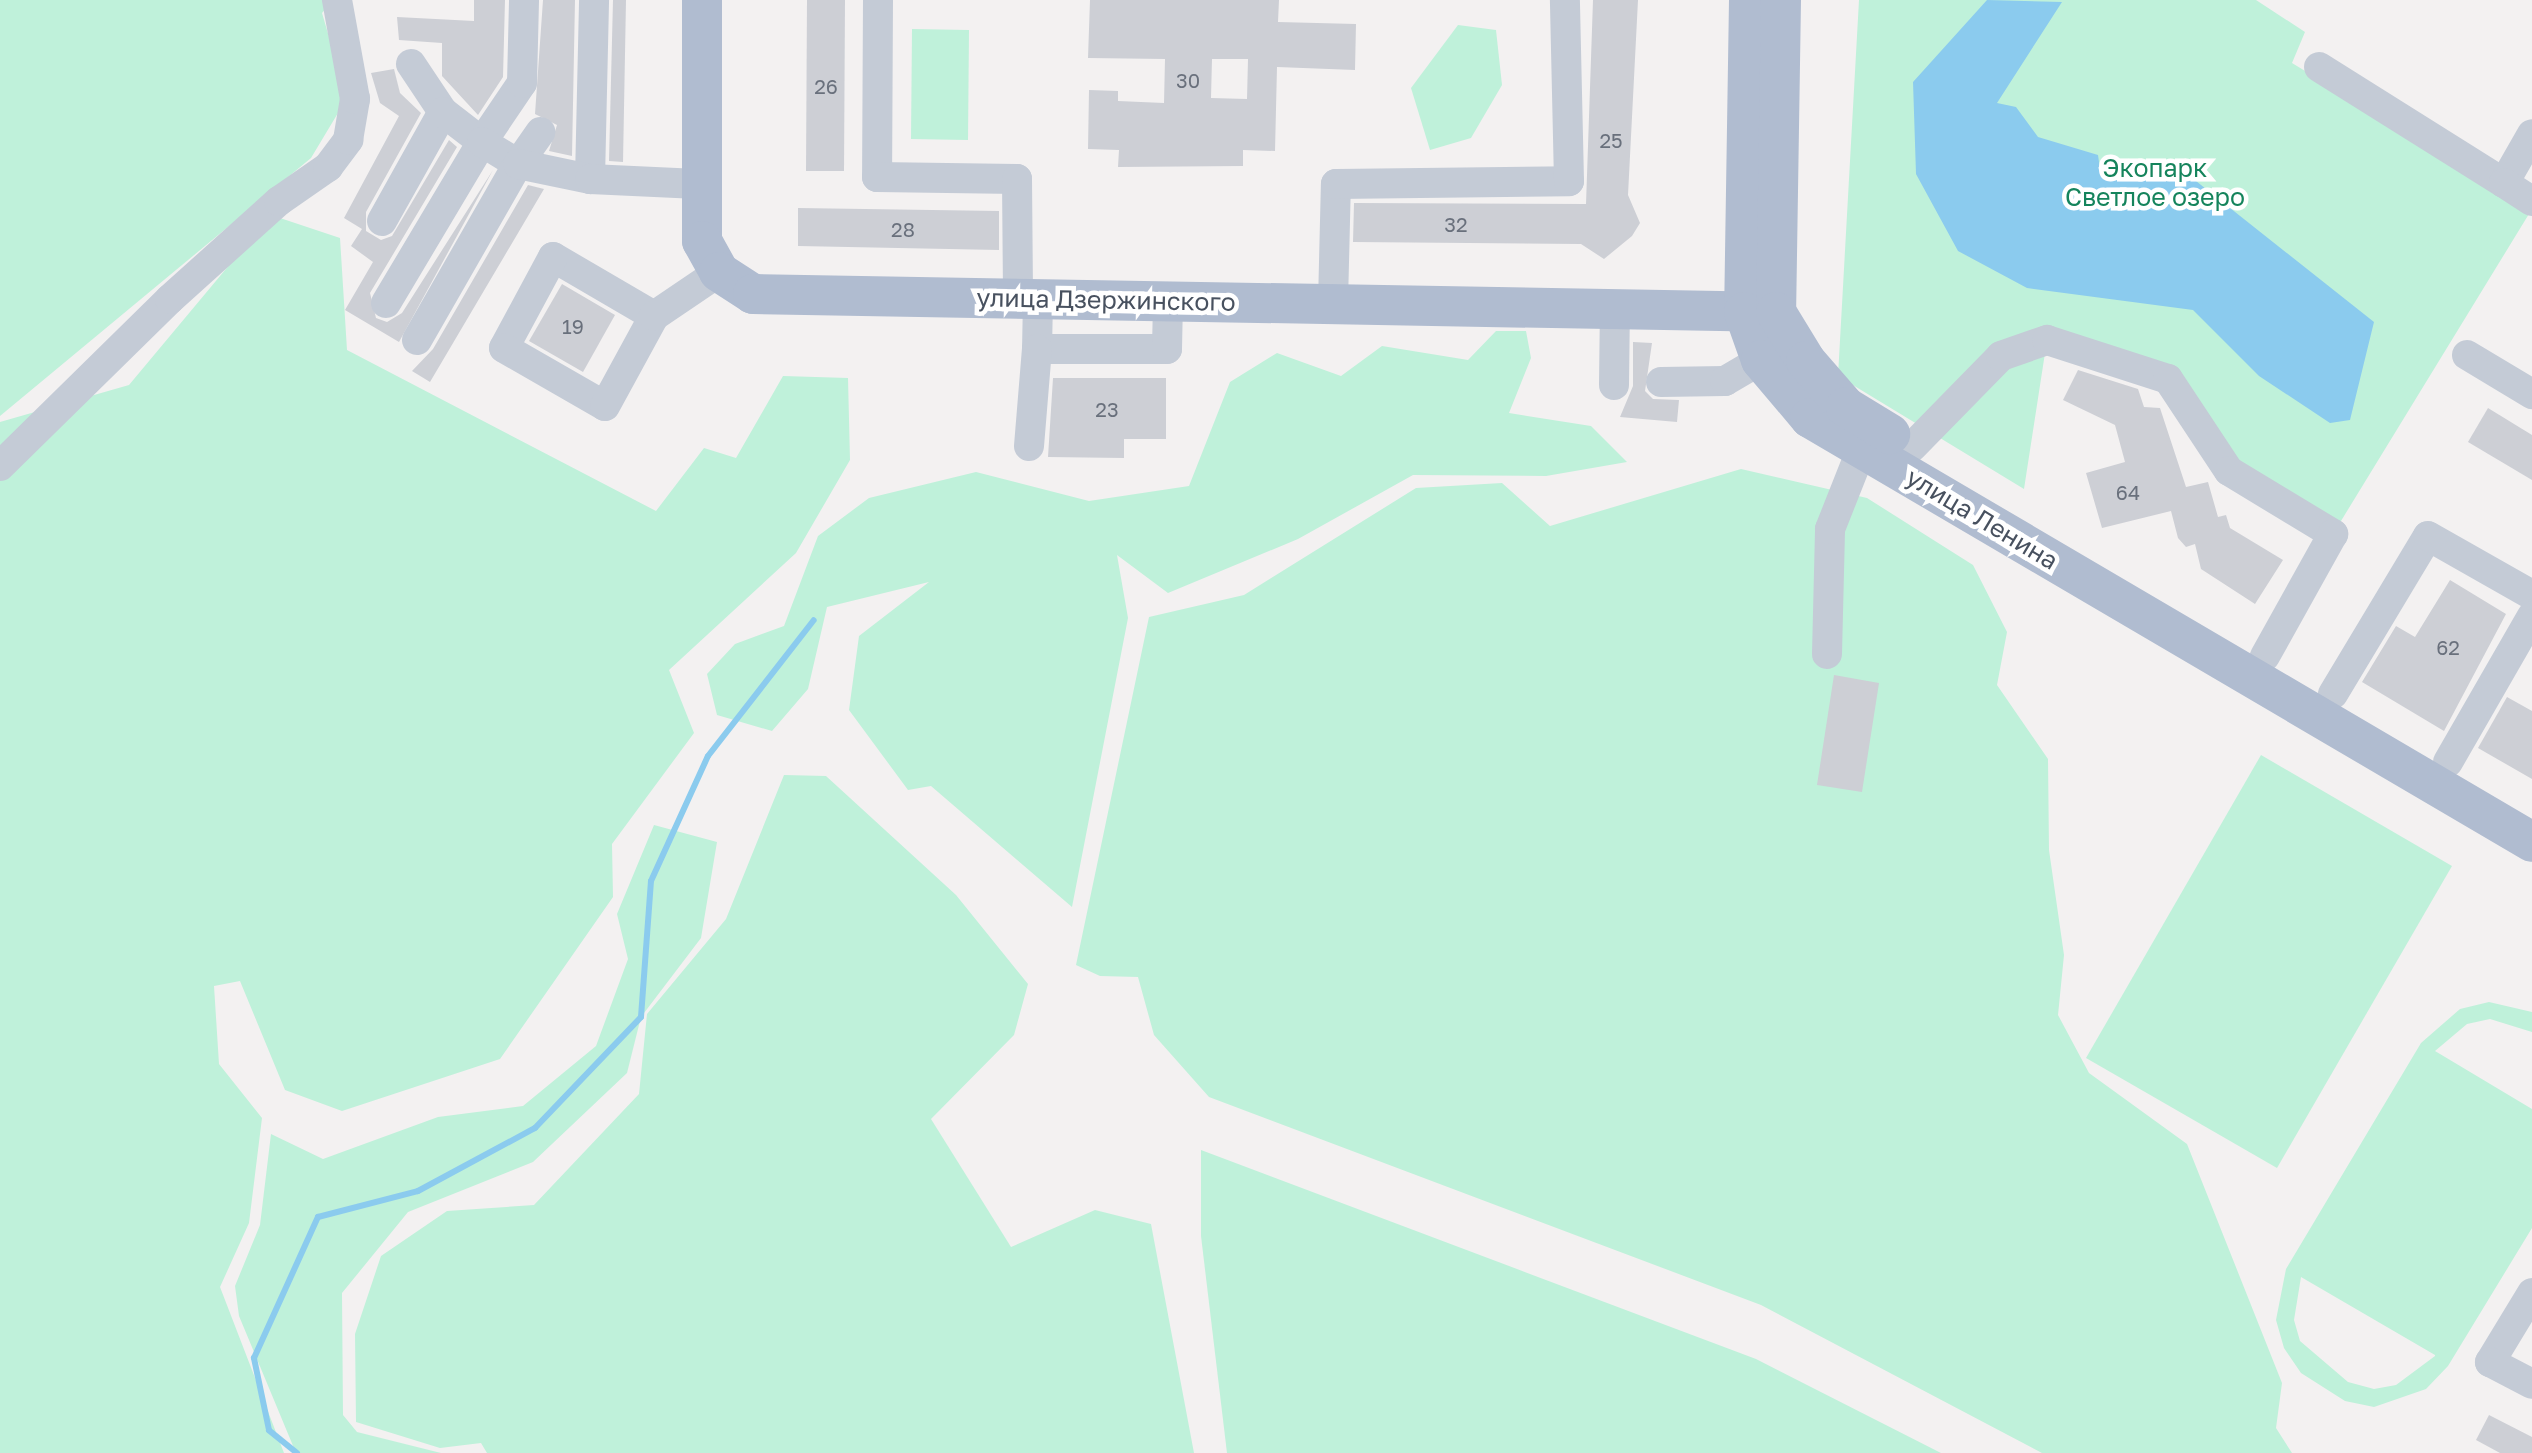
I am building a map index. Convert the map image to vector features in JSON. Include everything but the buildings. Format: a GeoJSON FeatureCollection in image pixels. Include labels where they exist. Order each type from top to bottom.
{"type":"FeatureCollection","features":[{"type":"Feature","properties":{"kind":"main road"},"geometry":{"type":"LineString","coordinates":[[702,0],[698,184],[702,241],[719,272]]}},
{"type":"Feature","properties":{"kind":"main road","name":"улица Ленина"},"geometry":{"type":"LineString","coordinates":[[1749,0],[1761,360],[1810,418],[2532,842]]}},
{"type":"Feature","properties":{"kind":"main road","name":"улица Ленина"},"geometry":{"type":"LineString","coordinates":[[1781,0],[1760,312],[1846,407],[2532,811]]}},
{"type":"Feature","properties":{"kind":"main road","name":"улица Дзержинского"},"geometry":{"type":"LineString","coordinates":[[719,272],[753,294],[770,295],[1760,312]]}},
{"type":"Feature","properties":{"kind":"street"},"geometry":{"type":"LineString","coordinates":[[0,466],[170,299],[280,201],[328,167],[348,140],[355,100],[337,0]]}},
{"type":"Feature","properties":{"kind":"street"},"geometry":{"type":"LineString","coordinates":[[386,302],[482,142],[522,84],[524,0]]}},
{"type":"Feature","properties":{"kind":"street"},"geometry":{"type":"LineString","coordinates":[[590,179],[594,0]]}},
{"type":"Feature","properties":{"kind":"street"},"geometry":{"type":"LineString","coordinates":[[878,0],[877,176],[1017,179],[1028,299],[1037,350],[1028,446]]}},
{"type":"Feature","properties":{"kind":"street"},"geometry":{"type":"LineString","coordinates":[[1333,303],[1336,184],[1568,182],[1566,0]]}},
{"type":"Feature","properties":{"kind":"street"},"geometry":{"type":"LineString","coordinates":[[411,64],[443,112],[518,164],[590,179],[698,184]]}},
{"type":"Feature","properties":{"kind":"street"},"geometry":{"type":"LineString","coordinates":[[2318,68],[2532,201]]}},
{"type":"Feature","properties":{"kind":"street"},"geometry":{"type":"LineString","coordinates":[[382,221],[443,112]]}},
{"type":"Feature","properties":{"kind":"street"},"geometry":{"type":"LineString","coordinates":[[417,340],[540,132]]}},
{"type":"Feature","properties":{"kind":"street"},"geometry":{"type":"LineString","coordinates":[[2504,182],[2532,134]]}},
{"type":"Feature","properties":{"kind":"street"},"geometry":{"type":"LineString","coordinates":[[654,316],[553,257],[504,348],[604,406],[654,316],[719,272]]}},
{"type":"Feature","properties":{"kind":"street"},"geometry":{"type":"LineString","coordinates":[[1037,350],[1166,349],[1168,300]]}},
{"type":"Feature","properties":{"kind":"street"},"geometry":{"type":"LineString","coordinates":[[1614,384],[1615,308]]}},
{"type":"Feature","properties":{"kind":"street"},"geometry":{"type":"LineString","coordinates":[[1912,447],[2001,356],[2047,340],[2168,378],[2229,470],[2333,534],[2265,656]]}},
{"type":"Feature","properties":{"kind":"street"},"geometry":{"type":"LineString","coordinates":[[2468,355],[2532,394]]}},
{"type":"Feature","properties":{"kind":"street"},"geometry":{"type":"LineString","coordinates":[[1661,382],[1726,382],[1761,360]]}},
{"type":"Feature","properties":{"kind":"street"},"geometry":{"type":"LineString","coordinates":[[1827,654],[1830,529],[1862,448]]}},
{"type":"Feature","properties":{"kind":"street"},"geometry":{"type":"LineString","coordinates":[[2333,694],[2428,536],[2532,596]]}},
{"type":"Feature","properties":{"kind":"street"},"geometry":{"type":"LineString","coordinates":[[2448,762],[2532,616]]}},
{"type":"Feature","properties":{"kind":"street"},"geometry":{"type":"LineString","coordinates":[[2532,1293],[2490,1362],[2532,1384]]}},
{"type":"Feature","properties":{"kind":"green space"},"geometry":{"type":"Polygon","coordinates":[[[0,0],[333,0],[322,13],[347,98],[311,158],[0,416],[0,0]]]}},
{"type":"Feature","properties":{"kind":"green space","name":"Экопарк Светлое озеро"},"geometry":{"type":"Polygon","coordinates":[[[1859,0],[2256,0],[2305,32],[2292,63],[2532,209],[2333,534],[2229,471],[2168,379],[2047,340],[2024,489],[1838,376],[1859,0]]]}},
{"type":"Feature","properties":{"kind":"green space"},"geometry":{"type":"Polygon","coordinates":[[[1458,25],[1496,30],[1502,85],[1471,138],[1430,150],[1411,88],[1458,25]]]}},
{"type":"Feature","properties":{"kind":"green space"},"geometry":{"type":"Polygon","coordinates":[[[912,29],[969,30],[968,140],[911,139],[912,29]]]}},
{"type":"Feature","properties":{"kind":"green space"},"geometry":{"type":"Polygon","coordinates":[[[271,215],[340,238],[347,350],[656,511],[704,448],[736,458],[783,376],[848,378],[850,460],[796,553],[669,670],[694,733],[612,844],[613,897],[500,1059],[342,1111],[285,1090],[240,981],[214,986],[219,1064],[262,1118],[249,1223],[220,1287],[284,1453],[0,1453],[0,422],[129,385],[271,215]]]}},
{"type":"Feature","properties":{"kind":"green space"},"geometry":{"type":"Polygon","coordinates":[[[1496,331],[1526,331],[1531,358],[1509,413],[1591,426],[1627,462],[1546,476],[1413,475],[1298,539],[1168,593],[1117,555],[1128,618],[1072,907],[931,786],[908,790],[849,710],[859,636],[929,582],[827,607],[808,689],[772,731],[717,715],[707,674],[735,644],[784,626],[818,536],[869,498],[976,472],[1089,501],[1189,486],[1230,382],[1277,353],[1341,376],[1382,346],[1468,360],[1496,331]]]}},
{"type":"Feature","properties":{"kind":"green space"},"geometry":{"type":"Polygon","coordinates":[[[1741,469],[1867,498],[1973,565],[2007,632],[1997,685],[2048,759],[2049,850],[2064,955],[2058,1015],[2089,1073],[2187,1144],[2282,1383],[2276,1428],[2292,1453],[2042,1453],[1761,1305],[1209,1097],[1154,1035],[1138,977],[1100,976],[1076,965],[1149,617],[1244,595],[1416,488],[1502,483],[1550,526],[1741,469]]]}},
{"type":"Feature","properties":{"kind":"green space"},"geometry":{"type":"Polygon","coordinates":[[[2261,755],[2452,866],[2277,1168],[2086,1058],[2261,755]]]}},
{"type":"Feature","properties":{"kind":"green space"},"geometry":{"type":"Polygon","coordinates":[[[784,775],[826,776],[956,895],[1028,984],[1014,1035],[931,1119],[1011,1247],[1095,1210],[1151,1224],[1194,1453],[487,1453],[481,1443],[440,1448],[356,1422],[355,1334],[381,1256],[447,1211],[534,1205],[639,1094],[647,1014],[726,919],[784,775]]]}},
{"type":"Feature","properties":{"kind":"green space"},"geometry":{"type":"Polygon","coordinates":[[[654,825],[717,842],[701,938],[641,1017],[627,1073],[533,1162],[408,1212],[342,1293],[343,1415],[357,1432],[441,1453],[296,1453],[239,1316],[235,1286],[260,1225],[271,1134],[323,1159],[438,1117],[523,1106],[596,1046],[628,959],[617,914],[654,825]]]}},
{"type":"Feature","properties":{"kind":"green space"},"geometry":{"type":"Polygon","coordinates":[[[2489,1002],[2532,1012],[2532,1032],[2490,1019],[2467,1024],[2435,1051],[2532,1109],[2532,1228],[2448,1366],[2426,1389],[2374,1407],[2345,1401],[2301,1373],[2284,1348],[2276,1320],[2286,1269],[2421,1043],[2460,1009],[2489,1002]],[[2301,1277],[2294,1320],[2300,1341],[2348,1382],[2374,1389],[2396,1385],[2435,1355],[2301,1277]]]}},
{"type":"Feature","properties":{"kind":"green space"},"geometry":{"type":"Polygon","coordinates":[[[1201,1150],[1756,1359],[1941,1453],[1227,1453],[1201,1236],[1201,1150]]]}},
{"type":"Feature","properties":{"kind":"water"},"geometry":{"type":"Polygon","coordinates":[[[1987,0],[2062,2],[1997,103],[2016,107],[2038,137],[2098,155],[2101,176],[2196,181],[2374,322],[2350,420],[2330,423],[2259,376],[2193,310],[2027,288],[1958,251],[1916,174],[1913,82],[1987,0]]]}},
{"type":"Feature","properties":{"kind":"waterway"},"geometry":{"type":"LineString","coordinates":[[297,1453],[269,1430],[254,1358],[318,1217],[418,1191],[535,1128],[641,1017],[651,881],[708,756],[814,620]]}}]}
